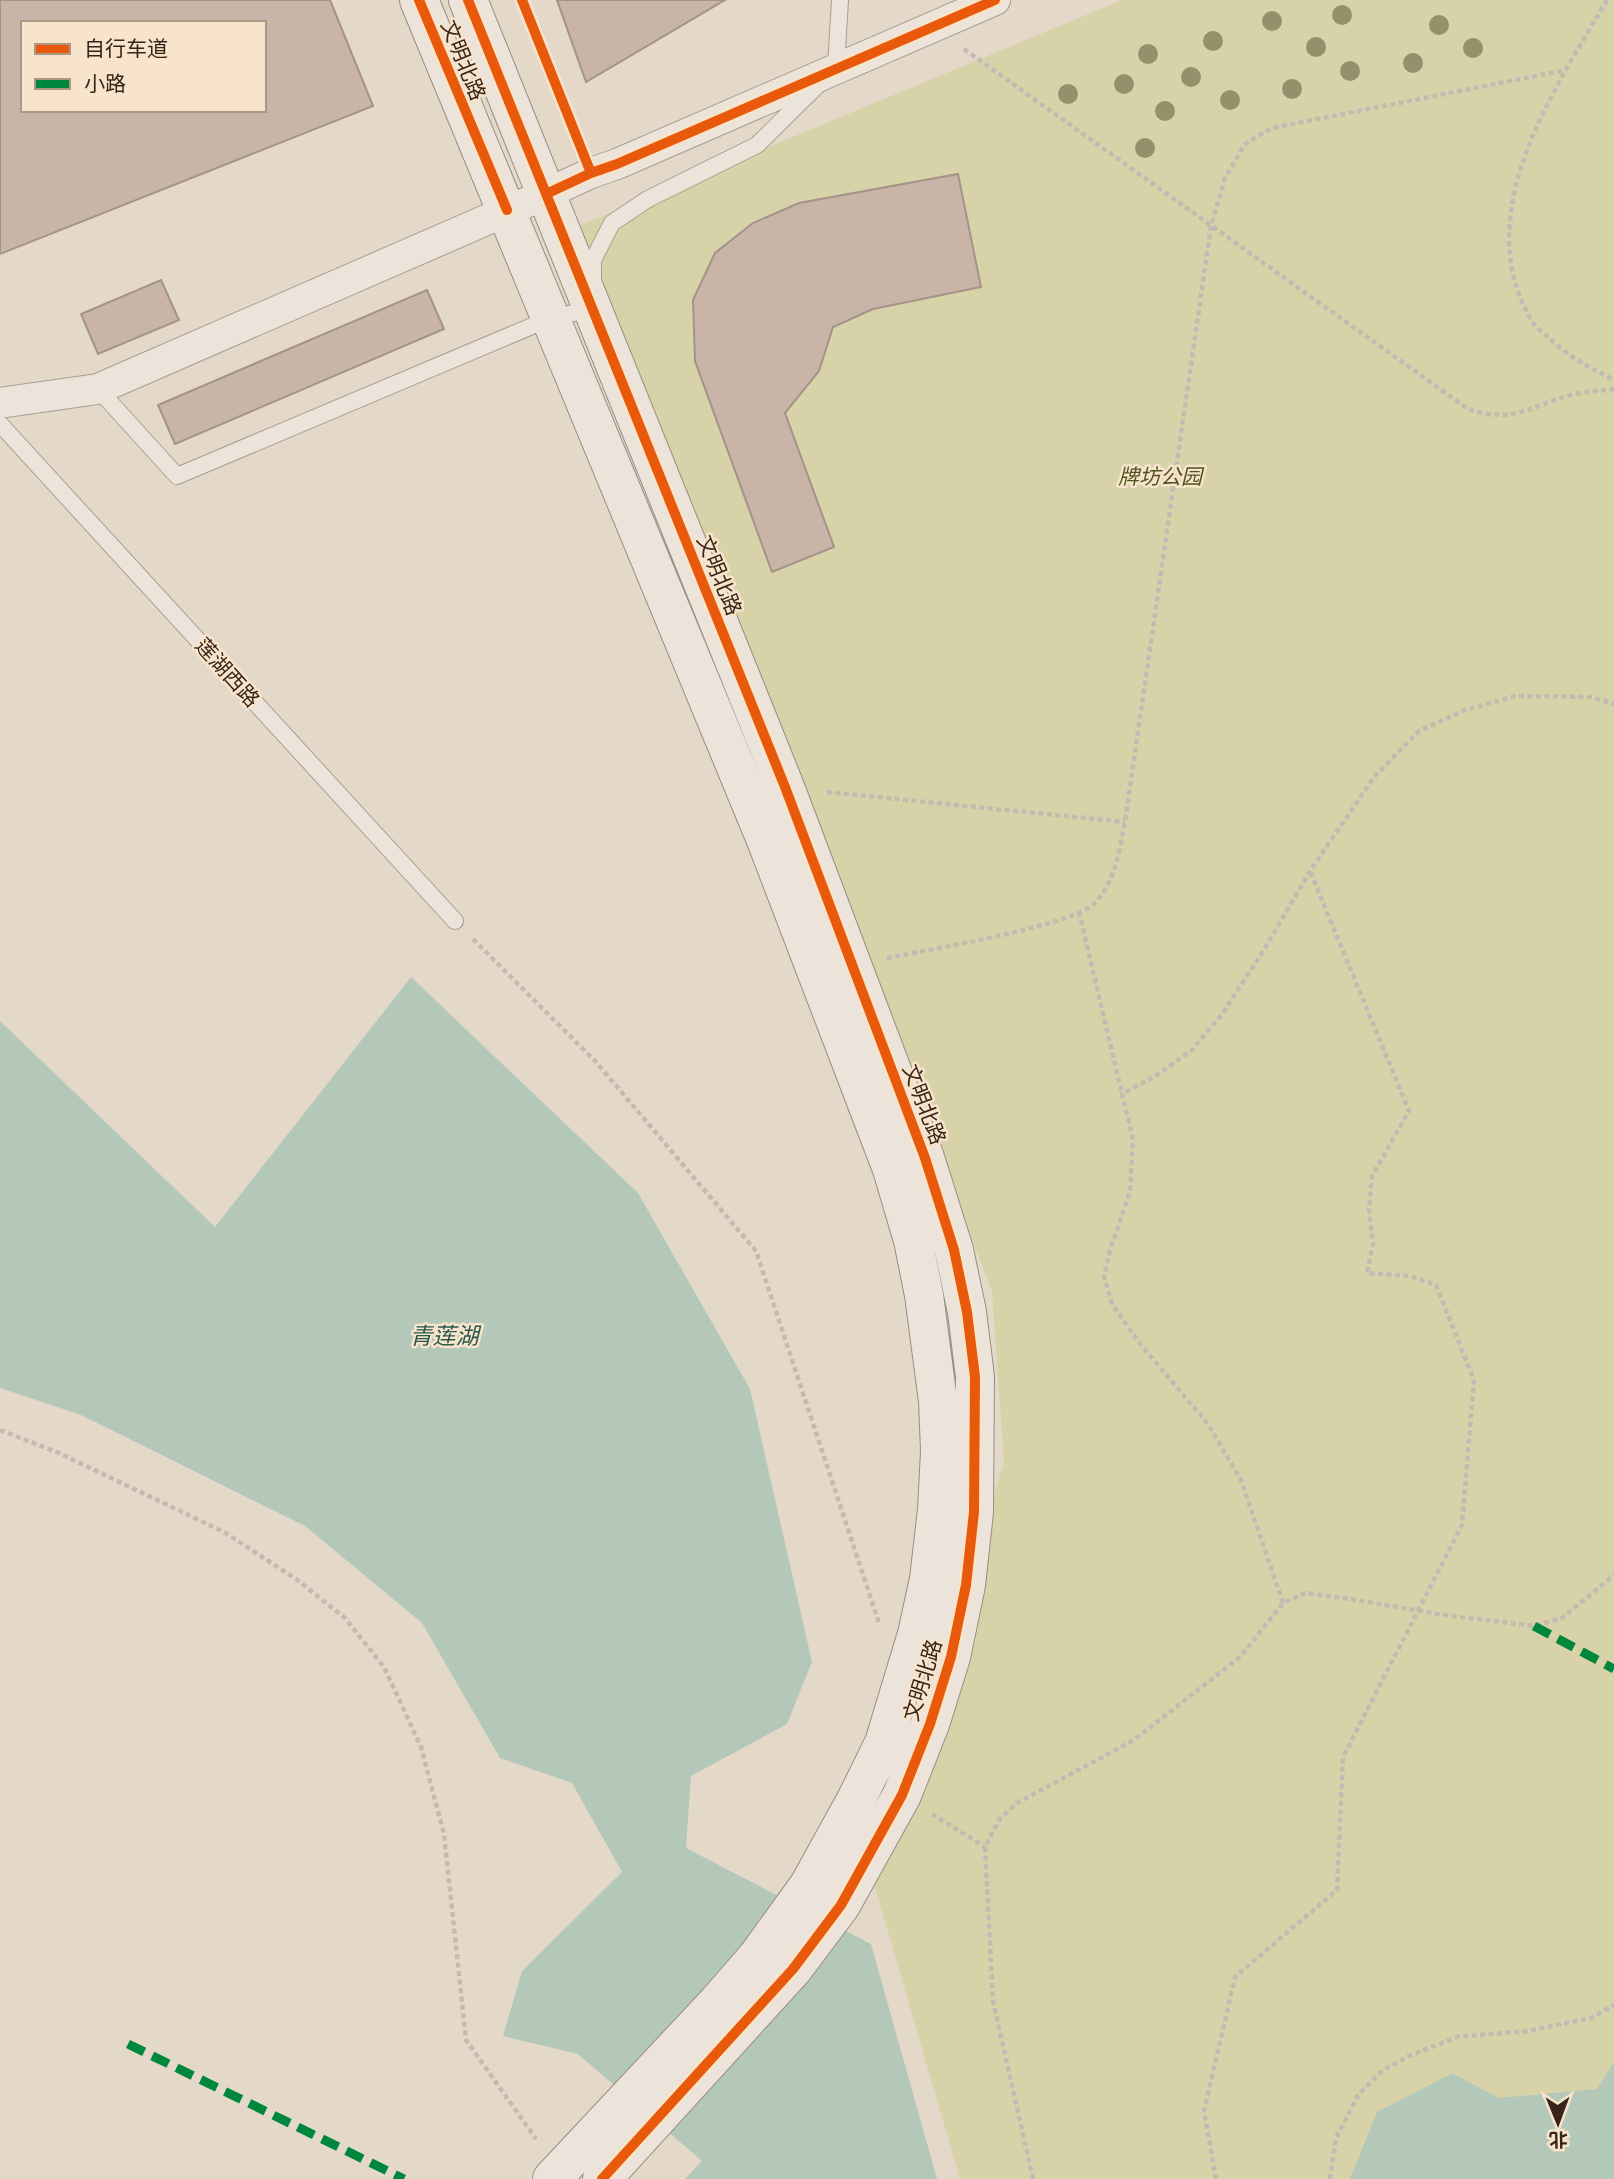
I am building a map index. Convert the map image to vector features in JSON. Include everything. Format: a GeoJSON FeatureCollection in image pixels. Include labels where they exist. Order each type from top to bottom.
{"type":"FeatureCollection","features":[{"type":"Feature","properties":{"kind":"street","name":"文明北路"},"geometry":{"type":"LineString","coordinates":[[419,0],[786,891],[892,1168],[913,1240],[925,1296],[938,1401],[940,1451],[937,1510],[929,1578],[917,1634],[884,1743],[856,1800],[809,1885],[757,1957],[555,2175]]}},
{"type":"Feature","properties":{"kind":"street","name":"文明北路"},"geometry":{"type":"LineString","coordinates":[[468,0],[785,787],[925,1158],[954,1250],[967,1312],[975,1377],[974,1512],[966,1585],[951,1657],[930,1724],[902,1795],[842,1905],[793,1969],[613,2168]]}},
{"type":"Feature","properties":{"kind":"street"},"geometry":{"type":"LineString","coordinates":[[0,403],[97,389],[835,67],[995,0]]}},
{"type":"Feature","properties":{"kind":"lane"},"geometry":{"type":"LineString","coordinates":[[97,389],[177,475],[551,318],[592,309],[593,260],[612,223],[648,200],[757,145],[835,67],[840,0]]}},
{"type":"Feature","properties":{"kind":"lane","name":"莲湖西路"},"geometry":{"type":"LineString","coordinates":[[0,424],[455,920]]}},
{"type":"Feature","properties":{"kind":"path"},"geometry":{"type":"LineString","coordinates":[[1607,0],[1566,70],[1523,157],[1509,216],[1512,273],[1532,323],[1568,356],[1614,380]]}},
{"type":"Feature","properties":{"kind":"path"},"geometry":{"type":"LineString","coordinates":[[932,26],[1468,410],[1488,416],[1517,414],[1575,393],[1614,389]]}},
{"type":"Feature","properties":{"kind":"path"},"geometry":{"type":"LineString","coordinates":[[852,965],[1054,923],[1094,905],[1113,878],[1125,822],[1212,226],[1225,178],[1245,144],[1272,128],[1566,70]]}},
{"type":"Feature","properties":{"kind":"path"},"geometry":{"type":"LineString","coordinates":[[1122,1094],[1154,1077],[1192,1050],[1230,1002],[1310,871],[1374,777],[1419,732],[1465,710],[1516,696],[1591,697],[1614,704]]}},
{"type":"Feature","properties":{"kind":"path"},"geometry":{"type":"LineString","coordinates":[[785,787],[1125,822]]}},
{"type":"Feature","properties":{"kind":"path"},"geometry":{"type":"LineString","coordinates":[[1216,2179],[1204,2111],[1235,1977],[1337,1890],[1343,1757],[1462,1525],[1474,1380],[1436,1285],[1411,1276],[1367,1273],[1373,1244],[1369,1210],[1372,1176],[1409,1111],[1310,871]]}},
{"type":"Feature","properties":{"kind":"path"},"geometry":{"type":"LineString","coordinates":[[1079,912],[1133,1140],[1130,1192],[1110,1250],[1104,1277],[1112,1304],[1141,1345],[1208,1424],[1241,1480],[1283,1603]]}},
{"type":"Feature","properties":{"kind":"path"},"geometry":{"type":"LineString","coordinates":[[455,920],[596,1062],[756,1251],[880,1625]]}},
{"type":"Feature","properties":{"kind":"path"},"geometry":{"type":"LineString","coordinates":[[0,1430],[59,1453],[224,1532],[296,1579],[345,1618],[384,1667],[421,1747],[444,1834],[466,2040],[555,2175]]}},
{"type":"Feature","properties":{"kind":"path"},"geometry":{"type":"LineString","coordinates":[[1033,2179],[993,2001],[985,1847],[999,1820],[1017,1803],[1134,1740],[1240,1657],[1283,1603],[1305,1593],[1534,1626],[1563,1618],[1614,1575]]}},
{"type":"Feature","properties":{"kind":"path"},"geometry":{"type":"LineString","coordinates":[[902,1795],[985,1847]]}},
{"type":"Feature","properties":{"kind":"path"},"geometry":{"type":"LineString","coordinates":[[1330,2179],[1336,2138],[1358,2095],[1383,2070],[1409,2056],[1458,2037],[1553,2026],[1591,2018],[1614,2005]]}},
{"type":"Feature","properties":{"kind":"green space","name":"牌坊公园"},"geometry":{"type":"Polygon","coordinates":[[[1122,0],[1614,0],[1614,2179],[960,2179],[873,1880],[1004,1463],[992,1291],[576,227],[1122,0]]]}},
{"type":"Feature","properties":{"kind":"water","name":"青莲湖"},"geometry":{"type":"Polygon","coordinates":[[[411,977],[638,1193],[750,1389],[812,1662],[787,1724],[691,1776],[686,1848],[871,1944],[937,2179],[685,2179],[702,2161],[578,2054],[503,2036],[522,1971],[622,1872],[572,1783],[500,1758],[422,1623],[305,1526],[81,1415],[0,1388],[0,1021],[215,1227],[411,977]]]}},
{"type":"Feature","properties":{"kind":"water"},"geometry":{"type":"Polygon","coordinates":[[[1614,2062],[1614,2179],[1350,2179],[1377,2112],[1453,2073],[1498,2098],[1597,2089],[1614,2062]]]}},
{"type":"Feature","properties":{"kind":"building"},"geometry":{"type":"Polygon","coordinates":[[[0,0],[330,0],[373,106],[0,254],[0,0]]]}},
{"type":"Feature","properties":{"kind":"building"},"geometry":{"type":"Polygon","coordinates":[[[557,0],[725,0],[586,82],[557,0]]]}},
{"type":"Feature","properties":{"kind":"building"},"geometry":{"type":"Polygon","coordinates":[[[958,174],[981,287],[873,309],[833,327],[819,371],[785,413],[834,547],[772,572],[695,361],[693,300],[715,253],[753,223],[799,203],[958,174]]]}},
{"type":"Feature","properties":{"kind":"building"},"geometry":{"type":"Polygon","coordinates":[[[161,280],[179,320],[98,354],[81,314],[161,280]]]}},
{"type":"Feature","properties":{"kind":"building"},"geometry":{"type":"Polygon","coordinates":[[[427,290],[444,329],[175,444],[158,405],[427,290]]]}},
{"type":"Feature","properties":{"kind":"marked path"},"geometry":{"type":"LineString","coordinates":[[1534,1626],[1614,1669]]}},
{"type":"Feature","properties":{"kind":"marked path"},"geometry":{"type":"LineString","coordinates":[[128,2044],[404,2179]]}},
{"type":"Feature","properties":{"kind":"cycle path"},"geometry":{"type":"LineString","coordinates":[[419,0],[507,210]]}},
{"type":"Feature","properties":{"kind":"cycle path"},"geometry":{"type":"LineString","coordinates":[[468,0],[785,787],[925,1158],[954,1250],[967,1312],[975,1377],[974,1512],[966,1585],[951,1657],[930,1724],[902,1795],[841,1905],[793,1969],[602,2179]]}},
{"type":"Feature","properties":{"kind":"cycle path"},"geometry":{"type":"LineString","coordinates":[[522,0],[591,173]]}},
{"type":"Feature","properties":{"kind":"cycle path"},"geometry":{"type":"LineString","coordinates":[[546,194],[995,0]]}}]}
